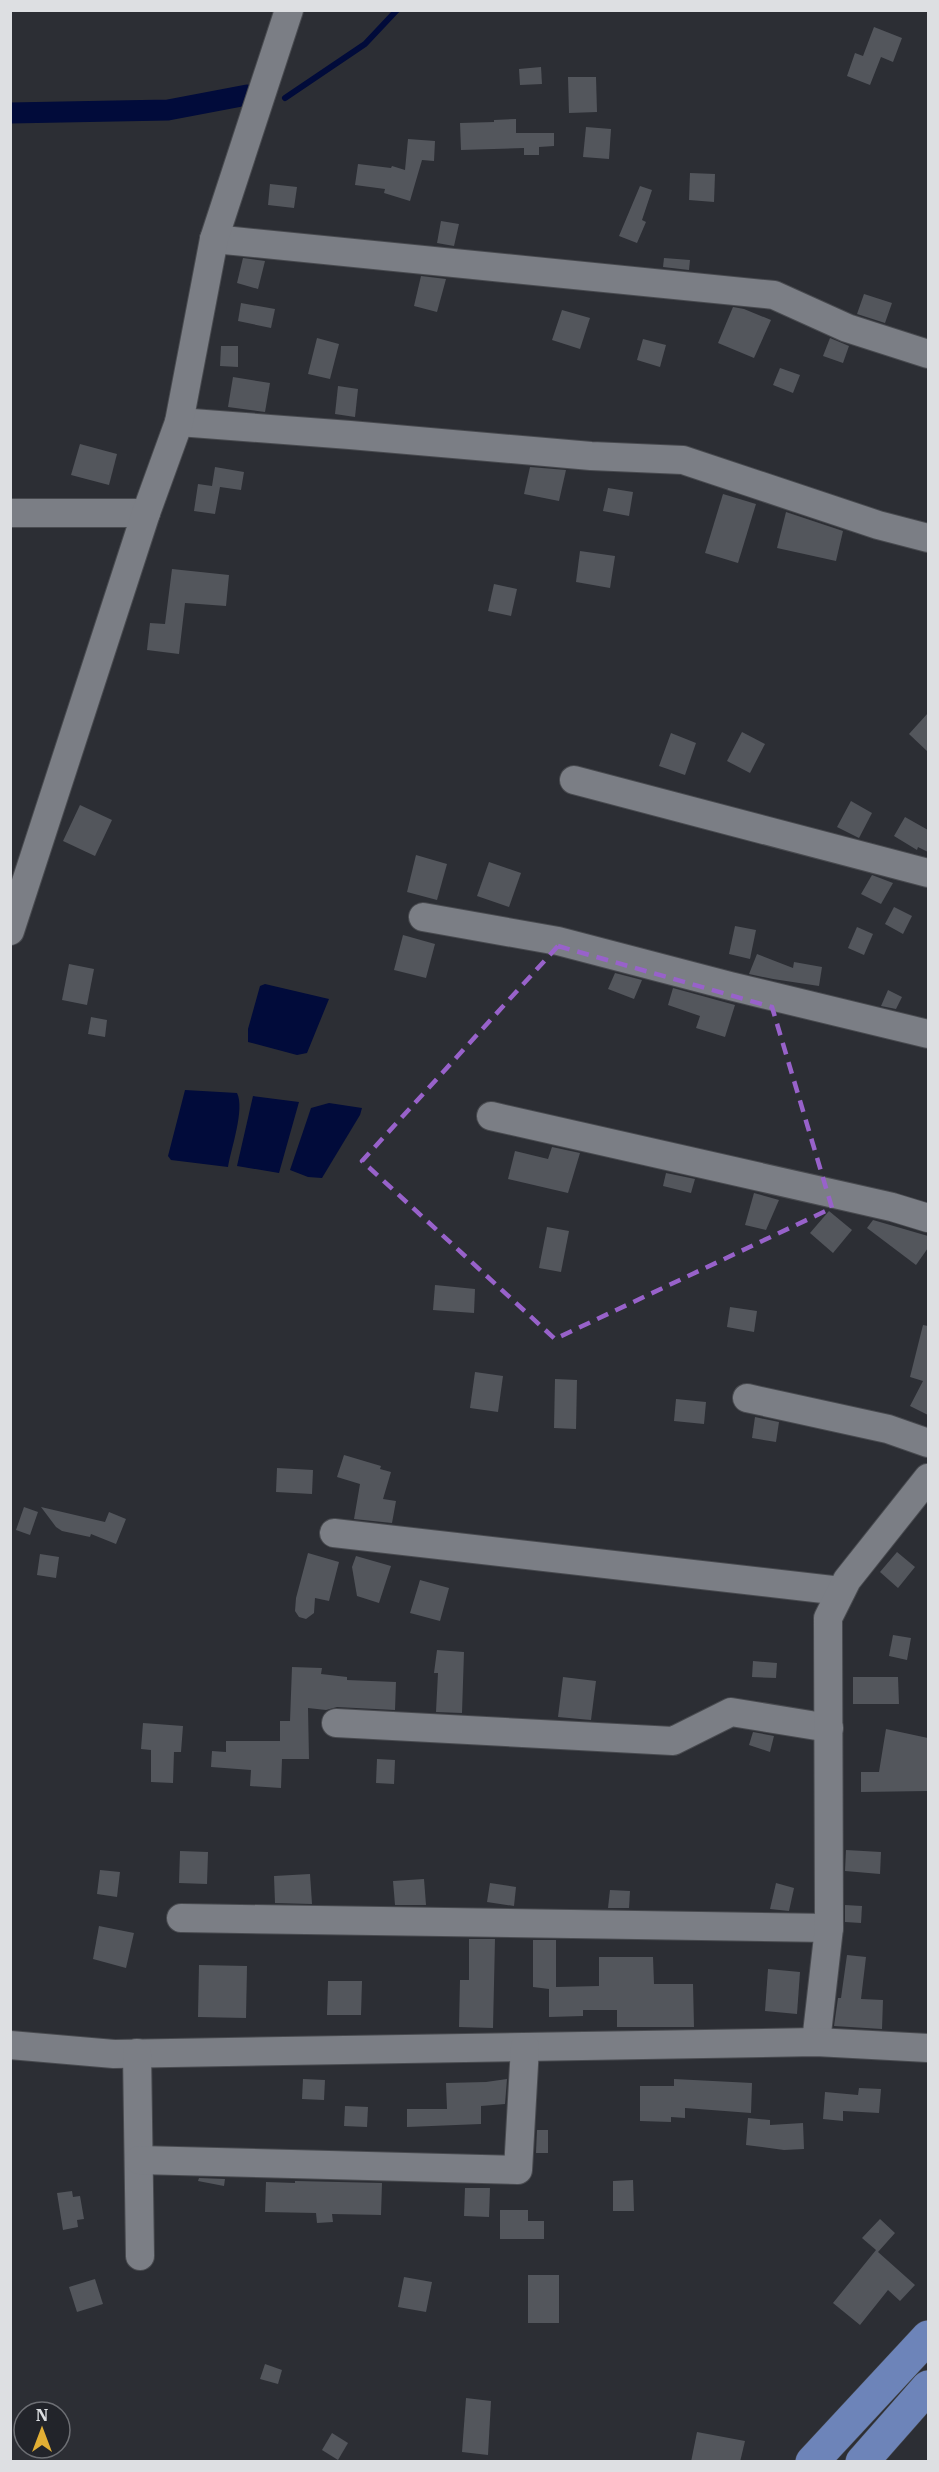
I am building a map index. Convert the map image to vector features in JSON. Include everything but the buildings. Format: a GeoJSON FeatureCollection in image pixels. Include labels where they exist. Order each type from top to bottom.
{"type":"FeatureCollection","features":[{"type":"Feature","properties":{"kind":"main road"},"geometry":{"type":"LineString","coordinates":[[812,2462],[928,2337]]}},
{"type":"Feature","properties":{"kind":"main road"},"geometry":{"type":"LineString","coordinates":[[862,2462],[928,2387]]}},
{"type":"Feature","properties":{"kind":"street"},"geometry":{"type":"LineString","coordinates":[[10,931],[146,513],[179,422],[214,239],[289,10]]}},
{"type":"Feature","properties":{"kind":"street"},"geometry":{"type":"LineString","coordinates":[[214,239],[774,295],[848,328],[928,354]]}},
{"type":"Feature","properties":{"kind":"street"},"geometry":{"type":"LineString","coordinates":[[179,422],[591,456],[682,460],[878,525],[928,538]]}},
{"type":"Feature","properties":{"kind":"street"},"geometry":{"type":"LineString","coordinates":[[10,513],[146,513]]}},
{"type":"Feature","properties":{"kind":"street"},"geometry":{"type":"LineString","coordinates":[[574,780],[928,873]]}},
{"type":"Feature","properties":{"kind":"street"},"geometry":{"type":"LineString","coordinates":[[423,917],[558,941],[928,1034]]}},
{"type":"Feature","properties":{"kind":"street"},"geometry":{"type":"LineString","coordinates":[[491,1116],[881,1204],[928,1218]]}},
{"type":"Feature","properties":{"kind":"street"},"geometry":{"type":"LineString","coordinates":[[747,1398],[888,1429],[928,1443]]}},
{"type":"Feature","properties":{"kind":"street"},"geometry":{"type":"LineString","coordinates":[[816,2042],[829,1928],[828,1618],[854,1571],[928,1478]]}},
{"type":"Feature","properties":{"kind":"street"},"geometry":{"type":"LineString","coordinates":[[334,1533],[841,1591]]}},
{"type":"Feature","properties":{"kind":"street"},"geometry":{"type":"LineString","coordinates":[[336,1723],[673,1741],[731,1712],[829,1728]]}},
{"type":"Feature","properties":{"kind":"street"},"geometry":{"type":"LineString","coordinates":[[181,1918],[829,1928]]}},
{"type":"Feature","properties":{"kind":"street"},"geometry":{"type":"LineString","coordinates":[[15,2045],[114,2054],[816,2042],[928,2048]]}},
{"type":"Feature","properties":{"kind":"street"},"geometry":{"type":"LineString","coordinates":[[139,2160],[518,2170],[525,2047]]}},
{"type":"Feature","properties":{"kind":"street"},"geometry":{"type":"LineString","coordinates":[[137,2053],[140,2256]]}},
{"type":"Feature","properties":{"kind":"highlighted area"},"geometry":{"type":"Polygon","coordinates":[[[558,946],[772,1007],[832,1208],[555,1339],[362,1161],[558,946]]]}},
{"type":"Feature","properties":{"kind":"shaded area"},"geometry":{"type":"Polygon","coordinates":[[[265,984],[329,999],[307,1053],[297,1055],[248,1042],[248,1029],[260,986],[265,984]]]}},
{"type":"Feature","properties":{"kind":"shaded area"},"geometry":{"type":"Polygon","coordinates":[[[185,1090],[237,1093],[238,1119],[228,1167],[171,1160],[168,1156],[185,1090]]]}},
{"type":"Feature","properties":{"kind":"shaded area"},"geometry":{"type":"Polygon","coordinates":[[[253,1096],[299,1102],[279,1173],[237,1166],[253,1096]]]}},
{"type":"Feature","properties":{"kind":"shaded area"},"geometry":{"type":"Polygon","coordinates":[[[329,1103],[362,1108],[322,1178],[308,1177],[290,1170],[311,1108],[329,1103]]]}},
{"type":"Feature","properties":{"kind":"waterway"},"geometry":{"type":"LineString","coordinates":[[285,98],[365,44],[397,10]]}},
{"type":"Feature","properties":{"kind":"waterway"},"geometry":{"type":"LineString","coordinates":[[10,113],[168,110],[247,95]]}}]}
